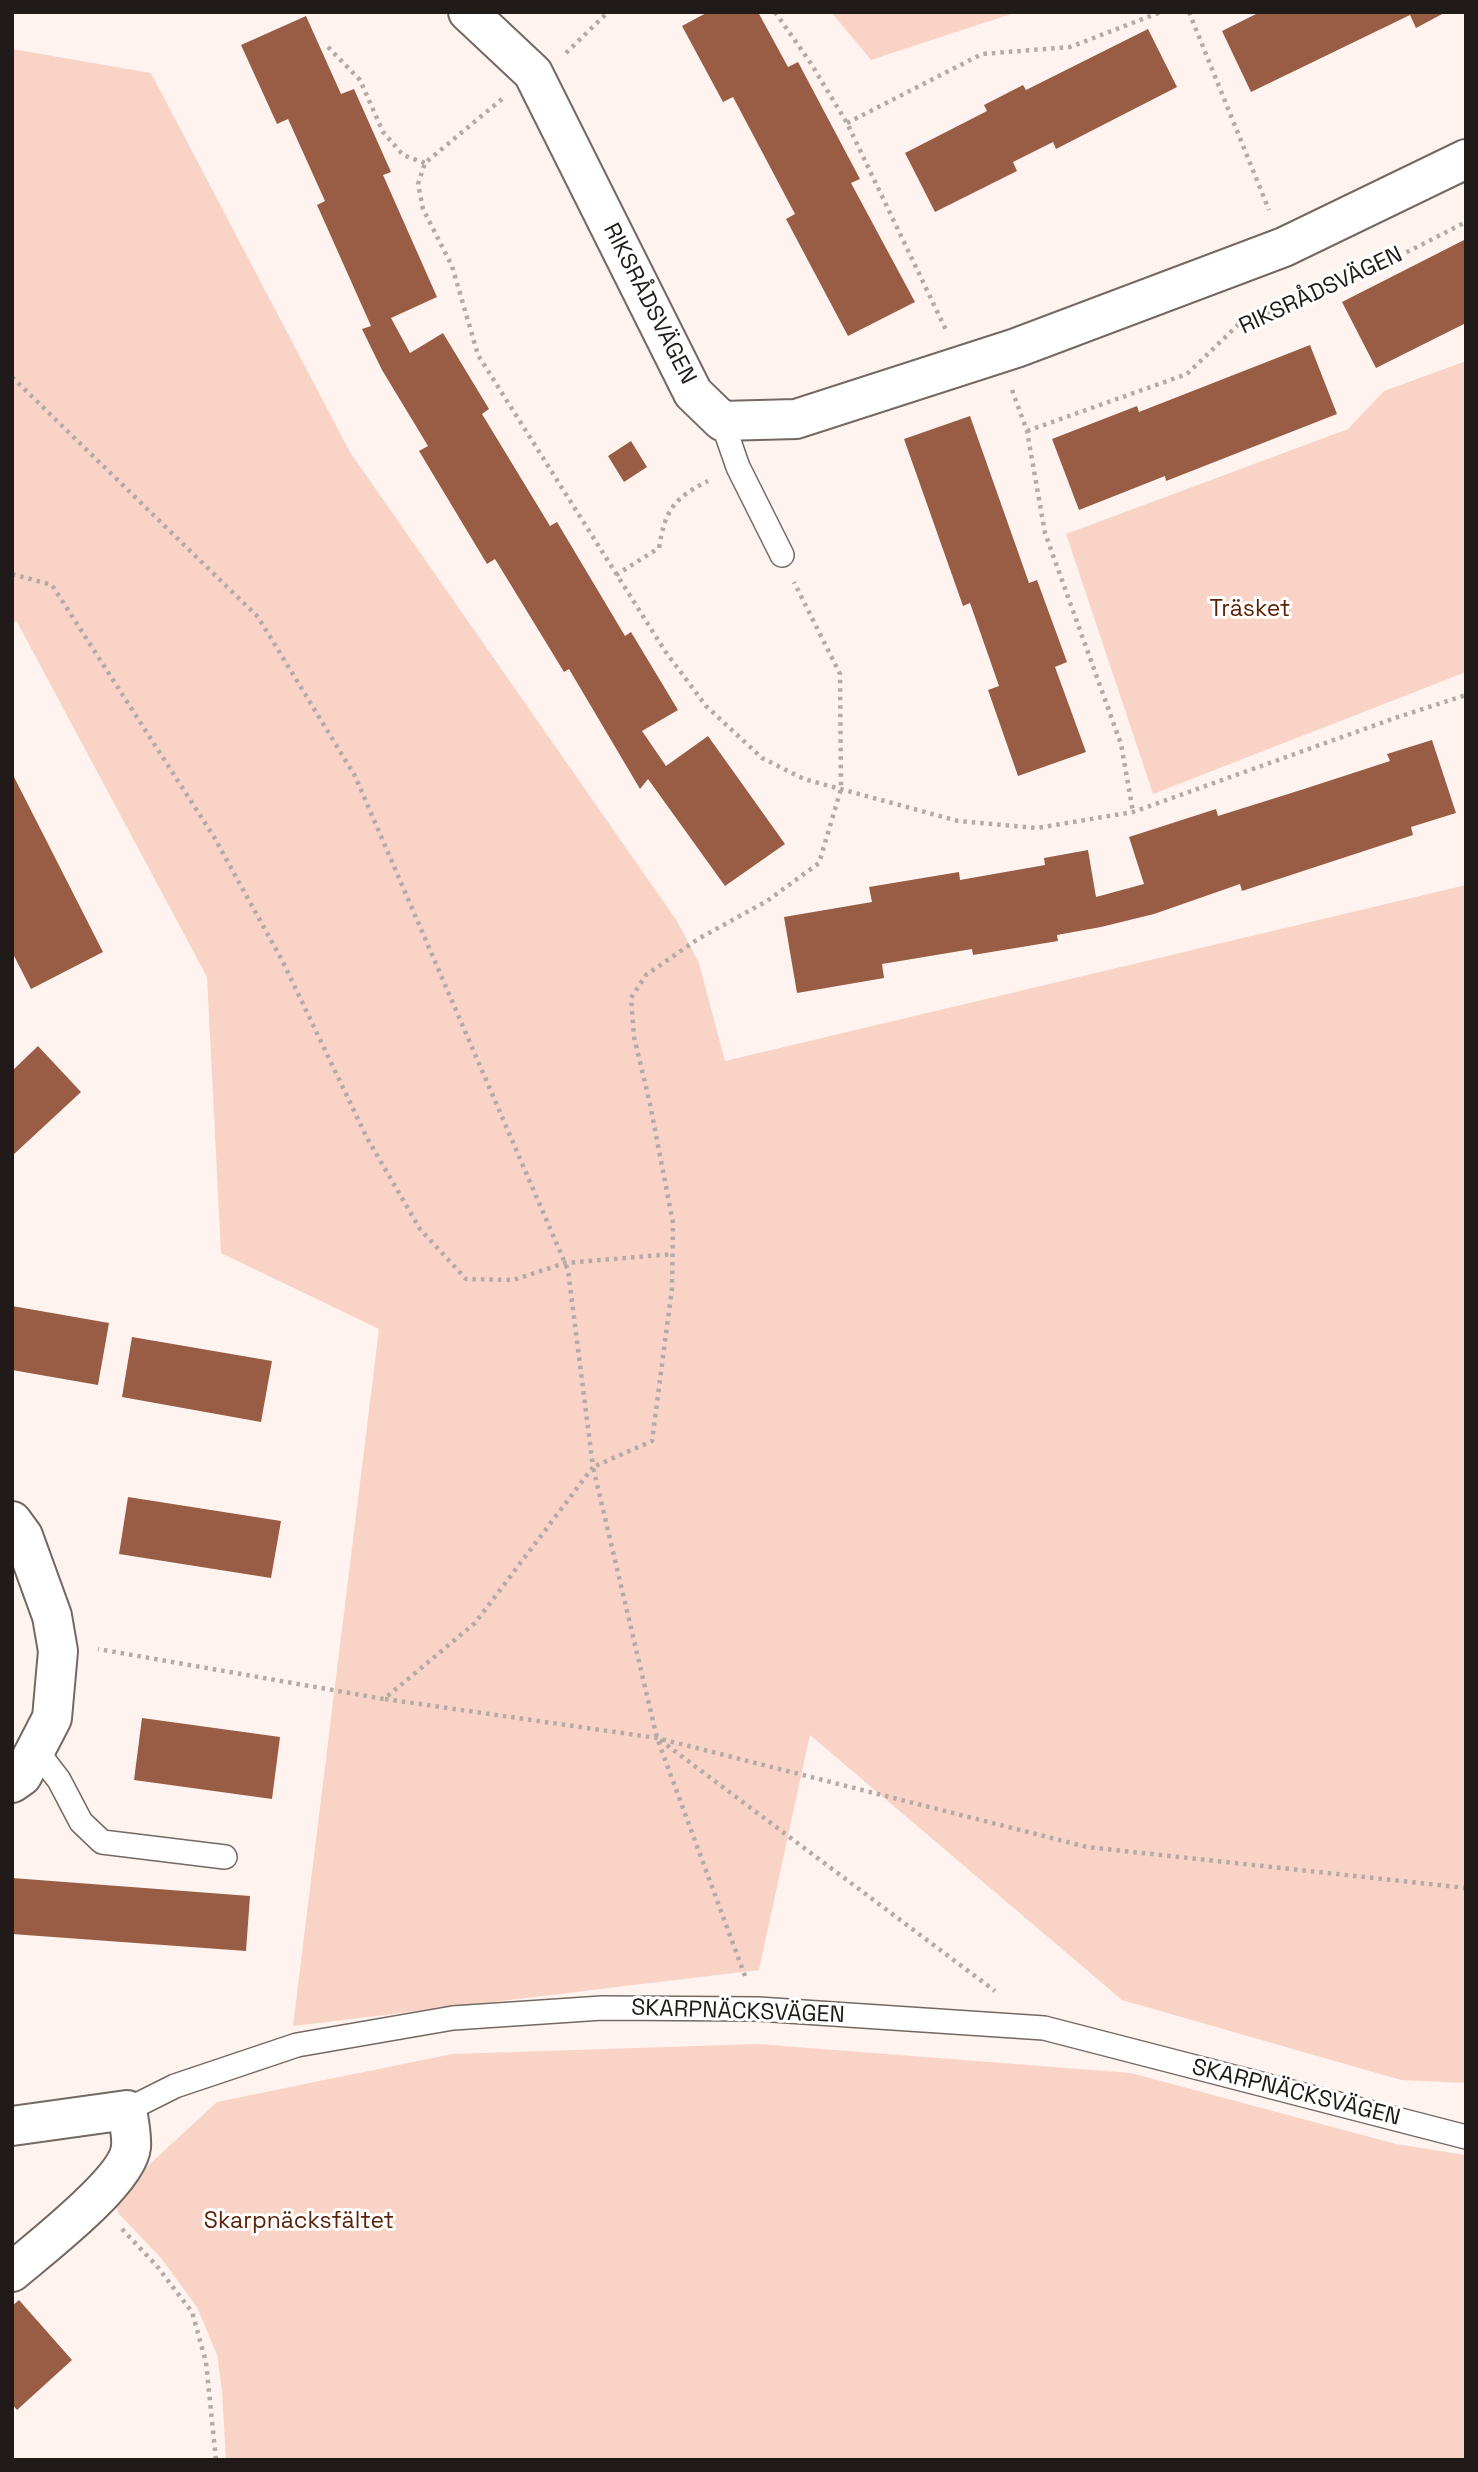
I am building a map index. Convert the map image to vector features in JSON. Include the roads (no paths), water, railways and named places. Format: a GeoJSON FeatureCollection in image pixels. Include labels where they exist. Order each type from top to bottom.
{"type":"FeatureCollection","features":[{"type":"Feature","properties":{"kind":"street","name":"RIKSRÅDSVÄGEN"},"geometry":{"type":"LineString","coordinates":[[468,12],[533,73],[693,393],[722,421]]}},
{"type":"Feature","properties":{"kind":"street"},"geometry":{"type":"LineString","coordinates":[[722,421],[796,419],[980,359],[1284,247],[1466,159]]}},
{"type":"Feature","properties":{"kind":"street"},"geometry":{"type":"LineString","coordinates":[[12,1521],[23,1536],[52,1616],[58,1651],[52,1718],[22,1776],[12,1783]]}},
{"type":"Feature","properties":{"kind":"street"},"geometry":{"type":"LineString","coordinates":[[12,2272],[95,2200],[117,2177],[132,2149],[127,2109]]}},
{"type":"Feature","properties":{"kind":"street","name":"SKARPNÄCKSVÄGEN"},"geometry":{"type":"LineString","coordinates":[[12,2126],[127,2109]]}},
{"type":"Feature","properties":{"kind":"lane"},"geometry":{"type":"LineString","coordinates":[[722,421],[738,467],[782,555]]}},
{"type":"Feature","properties":{"kind":"lane"},"geometry":{"type":"LineString","coordinates":[[36,1750],[59,1780],[81,1822],[102,1842],[225,1857]]}},
{"type":"Feature","properties":{"kind":"lane","name":"SKARPNÄCKSVÄGEN"},"geometry":{"type":"LineString","coordinates":[[127,2109],[175,2086],[297,2045],[453,2018],[602,2008],[758,2009],[1044,2028],[1466,2137]]}},
{"type":"Feature","properties":{"kind":"park label","name":"Träsket"},"geometry":{"type":"Point","coordinates":[1250,610]}},
{"type":"Feature","properties":{"kind":"park label","name":"Skarpnäcksfältet"},"geometry":{"type":"Point","coordinates":[299,2222]}}]}
